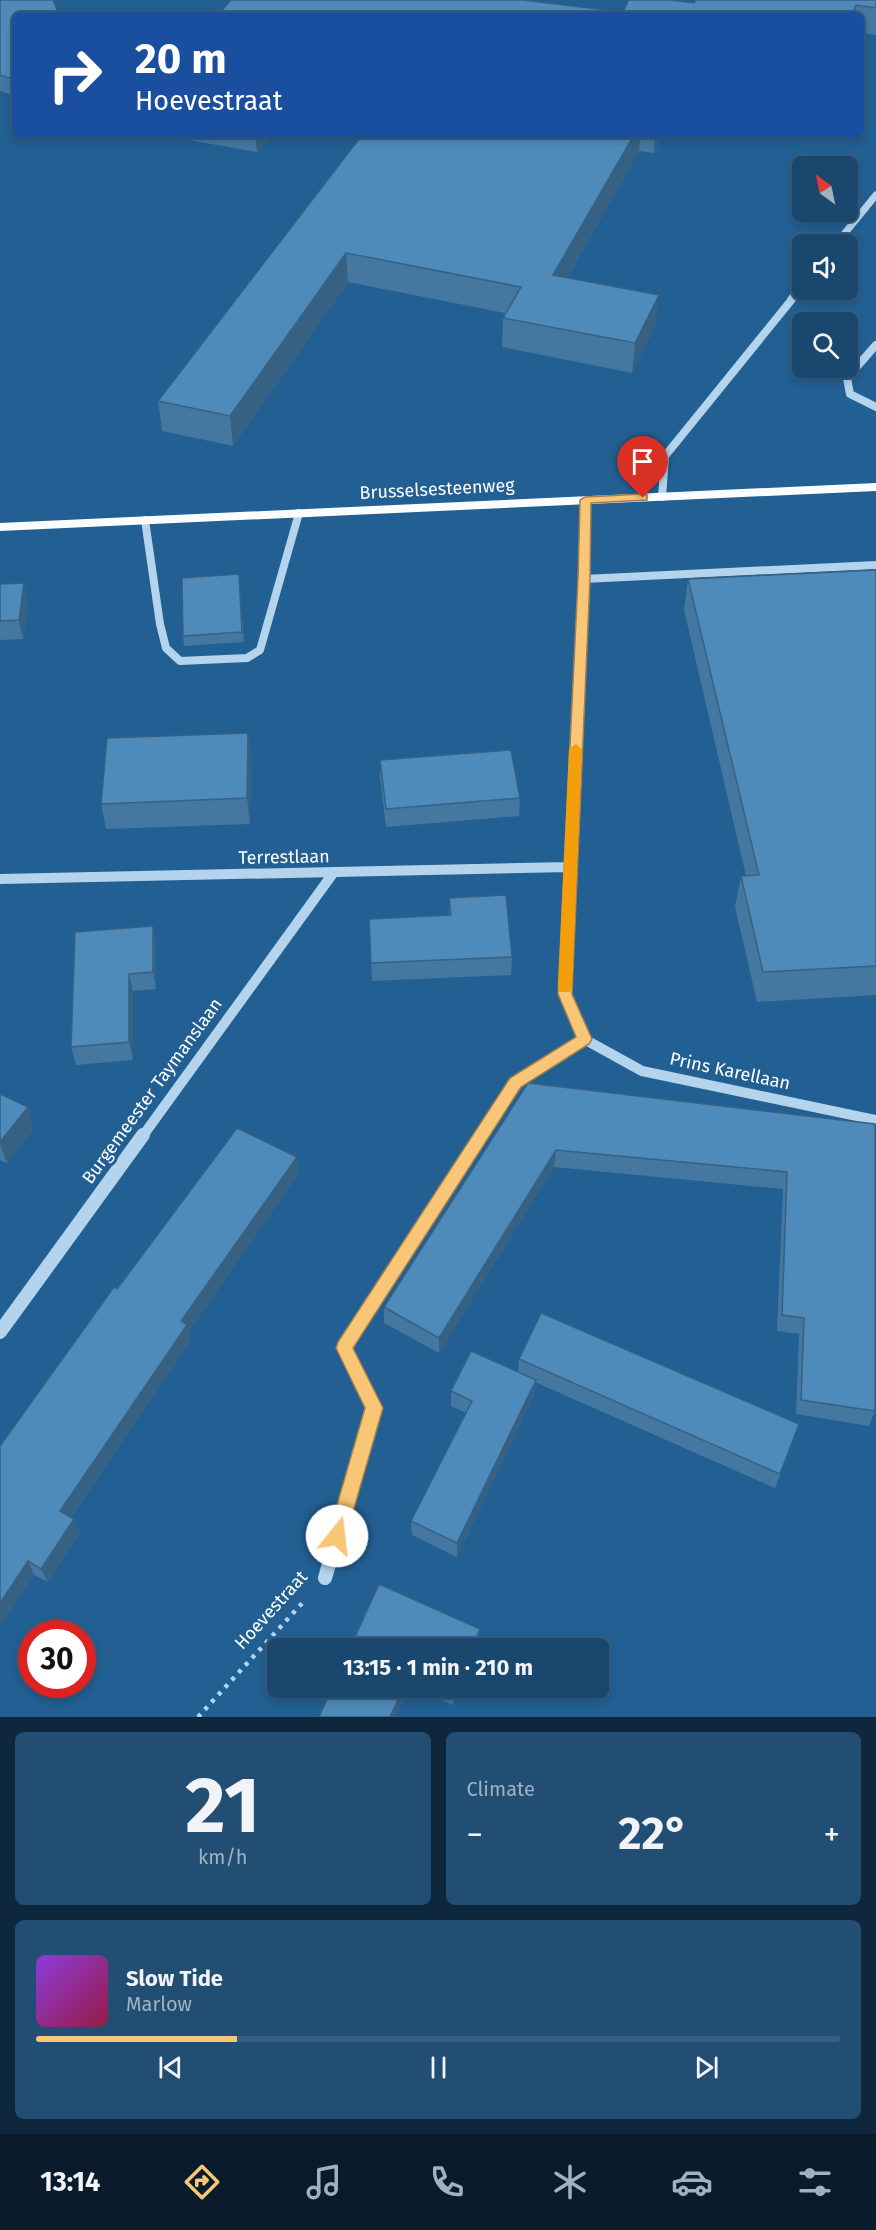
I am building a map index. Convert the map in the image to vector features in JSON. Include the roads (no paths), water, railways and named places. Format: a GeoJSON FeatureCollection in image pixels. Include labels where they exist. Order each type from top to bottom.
{"type":"FeatureCollection","features":[{"type":"Feature","properties":{"kind":"main road","name":"Brusselsesteenweg"},"geometry":{"type":"LineString","coordinates":[[0,527],[876,487]]}},
{"type":"Feature","properties":{"kind":"street"},"geometry":{"type":"LineString","coordinates":[[844,234],[876,195]]}},
{"type":"Feature","properties":{"kind":"street"},"geometry":{"type":"LineString","coordinates":[[662,497],[665,456],[792,298]]}},
{"type":"Feature","properties":{"kind":"street"},"geometry":{"type":"LineString","coordinates":[[876,345],[847,378],[850,394],[876,406]]}},
{"type":"Feature","properties":{"kind":"street"},"geometry":{"type":"LineString","coordinates":[[584,1039],[565,994],[569,867],[584,579],[585,500]]}},
{"type":"Feature","properties":{"kind":"street"},"geometry":{"type":"LineString","coordinates":[[145,520],[166,648],[180,661],[247,658],[260,650],[299,513]]}},
{"type":"Feature","properties":{"kind":"street"},"geometry":{"type":"LineString","coordinates":[[584,579],[876,565]]}},
{"type":"Feature","properties":{"kind":"street","name":"Terrestlaan"},"geometry":{"type":"LineString","coordinates":[[0,879],[569,867]]}},
{"type":"Feature","properties":{"kind":"street","name":"Burgemeester Taymanslaan"},"geometry":{"type":"LineString","coordinates":[[0,1332],[334,872]]}},
{"type":"Feature","properties":{"kind":"street","name":"Prins Karellaan"},"geometry":{"type":"LineString","coordinates":[[584,1039],[642,1071],[876,1120]]}},
{"type":"Feature","properties":{"kind":"street","name":"Hoevestraat"},"geometry":{"type":"LineString","coordinates":[[325,1578],[374,1408],[344,1348],[516,1083],[584,1039]]}}]}
